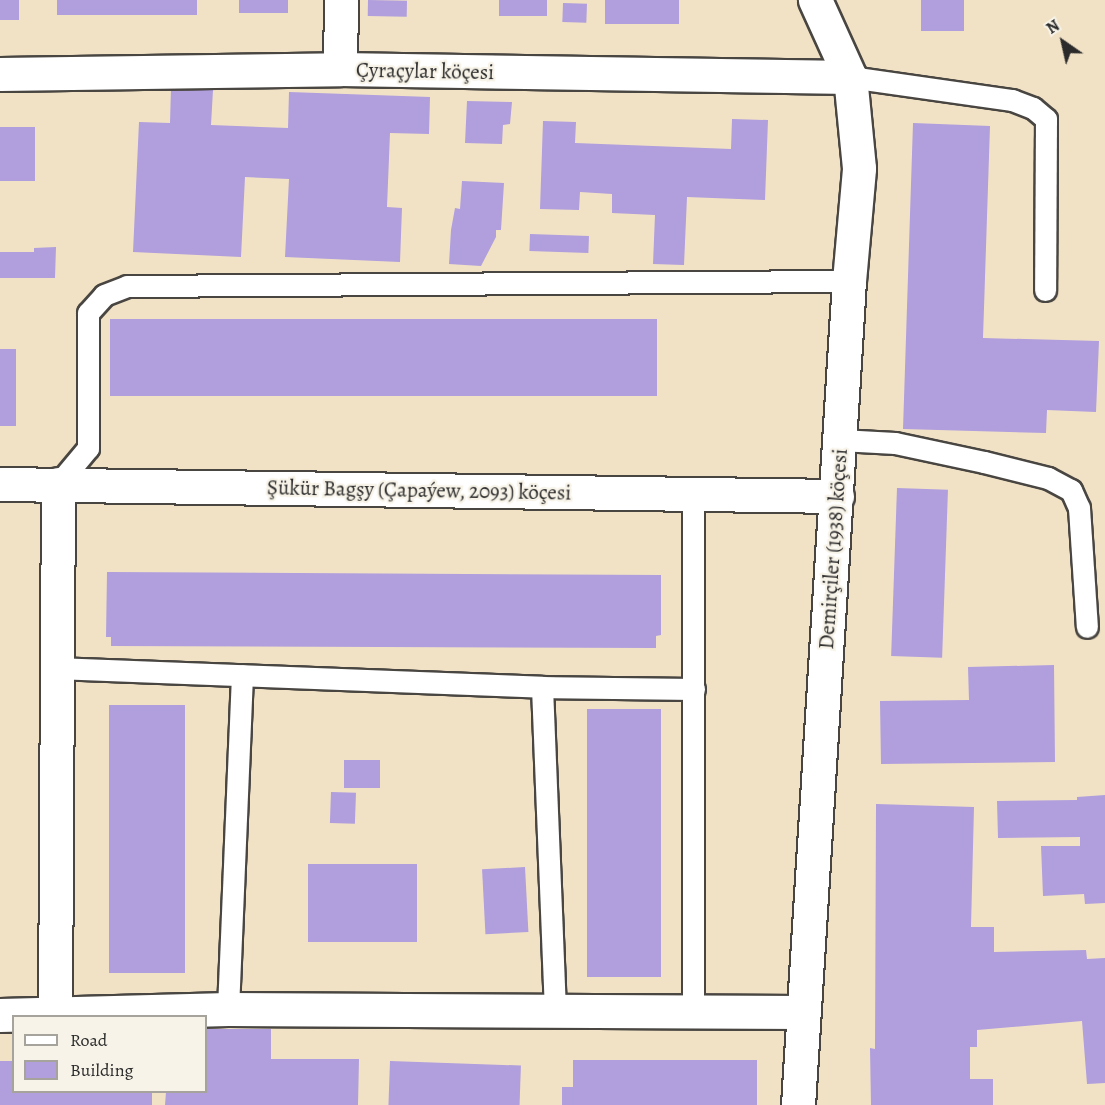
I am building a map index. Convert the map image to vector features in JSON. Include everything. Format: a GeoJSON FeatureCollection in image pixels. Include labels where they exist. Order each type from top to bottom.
{"type":"FeatureCollection","features":[{"type":"Feature","properties":{"kind":"street"},"geometry":{"type":"LineString","coordinates":[[340,69],[341,0]]}},
{"type":"Feature","properties":{"kind":"street","name":"Demirçiler (1938) köçesi"},"geometry":{"type":"LineString","coordinates":[[798,1105],[849,281],[859,168],[850,77],[815,0]]}},
{"type":"Feature","properties":{"kind":"street","name":"Çyraçylar köçesi"},"geometry":{"type":"LineString","coordinates":[[0,74],[340,69],[850,77]]}},
{"type":"Feature","properties":{"kind":"street","name":"Şükür Bagşy (Çapaýew, 2093) köçesi"},"geometry":{"type":"LineString","coordinates":[[0,484],[837,496]]}},
{"type":"Feature","properties":{"kind":"street"},"geometry":{"type":"LineString","coordinates":[[55,1015],[55,668],[58,484]]}},
{"type":"Feature","properties":{"kind":"street"},"geometry":{"type":"LineString","coordinates":[[80,1015],[228,1009],[802,1012]]}},
{"type":"Feature","properties":{"kind":"lane"},"geometry":{"type":"LineString","coordinates":[[850,77],[1012,100],[1033,108],[1046,119],[1045,290]]}},
{"type":"Feature","properties":{"kind":"lane"},"geometry":{"type":"LineString","coordinates":[[58,484],[88,448],[88,313],[104,295],[127,286],[849,281]]}},
{"type":"Feature","properties":{"kind":"lane"},"geometry":{"type":"LineString","coordinates":[[840,440],[895,443],[984,462],[1048,478],[1071,490],[1079,508],[1087,627]]}},
{"type":"Feature","properties":{"kind":"lane"},"geometry":{"type":"LineString","coordinates":[[693,495],[693,1011]]}},
{"type":"Feature","properties":{"kind":"lane"},"geometry":{"type":"LineString","coordinates":[[55,668],[542,687],[694,688]]}},
{"type":"Feature","properties":{"kind":"lane"},"geometry":{"type":"LineString","coordinates":[[228,1009],[242,675]]}},
{"type":"Feature","properties":{"kind":"lane"},"geometry":{"type":"LineString","coordinates":[[542,687],[555,1011]]}},
{"type":"Feature","properties":{"kind":"building"},"geometry":{"type":"Polygon","coordinates":[[[0,0],[19,0],[19,20],[0,20],[0,0]]]}},
{"type":"Feature","properties":{"kind":"building"},"geometry":{"type":"Polygon","coordinates":[[[57,0],[197,0],[197,15],[57,15],[57,0]]]}},
{"type":"Feature","properties":{"kind":"building"},"geometry":{"type":"Polygon","coordinates":[[[239,0],[288,0],[288,13],[239,13],[239,0]]]}},
{"type":"Feature","properties":{"kind":"building"},"geometry":{"type":"Polygon","coordinates":[[[368,0],[407,1],[407,17],[368,16],[368,0]]]}},
{"type":"Feature","properties":{"kind":"building"},"geometry":{"type":"Polygon","coordinates":[[[499,0],[547,0],[547,16],[499,16],[499,0]]]}},
{"type":"Feature","properties":{"kind":"building"},"geometry":{"type":"Polygon","coordinates":[[[605,0],[679,0],[679,24],[605,24],[605,0]]]}},
{"type":"Feature","properties":{"kind":"building"},"geometry":{"type":"Polygon","coordinates":[[[921,0],[964,0],[964,31],[921,31],[921,0]]]}},
{"type":"Feature","properties":{"kind":"building"},"geometry":{"type":"Polygon","coordinates":[[[563,3],[587,4],[586,23],[562,22],[563,3]]]}},
{"type":"Feature","properties":{"kind":"building"},"geometry":{"type":"Polygon","coordinates":[[[171,88],[213,90],[211,125],[288,128],[289,92],[430,97],[429,134],[390,133],[387,207],[402,208],[400,262],[285,257],[289,179],[245,177],[241,257],[133,252],[139,122],[170,123],[171,88]]]}},
{"type":"Feature","properties":{"kind":"building"},"geometry":{"type":"Polygon","coordinates":[[[467,101],[512,102],[510,124],[503,125],[502,144],[465,143],[467,101]]]}},
{"type":"Feature","properties":{"kind":"building"},"geometry":{"type":"Polygon","coordinates":[[[732,119],[768,120],[765,200],[687,197],[684,265],[653,264],[655,215],[612,213],[612,194],[580,192],[579,210],[540,209],[543,121],[576,122],[575,143],[731,149],[732,119]]]}},
{"type":"Feature","properties":{"kind":"building"},"geometry":{"type":"Polygon","coordinates":[[[913,123],[990,126],[983,338],[1099,341],[1096,412],[1047,410],[1046,433],[903,429],[913,123]]]}},
{"type":"Feature","properties":{"kind":"building"},"geometry":{"type":"Polygon","coordinates":[[[0,127],[35,127],[35,181],[0,181],[0,127]]]}},
{"type":"Feature","properties":{"kind":"building"},"geometry":{"type":"Polygon","coordinates":[[[462,181],[504,183],[501,230],[496,230],[496,237],[481,266],[449,264],[451,230],[455,208],[460,209],[462,181]]]}},
{"type":"Feature","properties":{"kind":"building"},"geometry":{"type":"Polygon","coordinates":[[[530,234],[589,236],[588,253],[529,251],[530,234]]]}},
{"type":"Feature","properties":{"kind":"building"},"geometry":{"type":"Polygon","coordinates":[[[56,247],[55,278],[0,278],[0,252],[34,252],[34,248],[56,247]]]}},
{"type":"Feature","properties":{"kind":"building"},"geometry":{"type":"Polygon","coordinates":[[[110,319],[657,319],[657,396],[110,396],[110,319]]]}},
{"type":"Feature","properties":{"kind":"building"},"geometry":{"type":"Polygon","coordinates":[[[0,349],[16,349],[16,426],[0,426],[0,349]]]}},
{"type":"Feature","properties":{"kind":"building"},"geometry":{"type":"Polygon","coordinates":[[[897,488],[948,490],[942,658],[891,656],[897,488]]]}},
{"type":"Feature","properties":{"kind":"building"},"geometry":{"type":"Polygon","coordinates":[[[107,572],[661,575],[661,635],[656,636],[656,648],[111,646],[111,637],[106,637],[107,572]]]}},
{"type":"Feature","properties":{"kind":"building"},"geometry":{"type":"Polygon","coordinates":[[[1054,665],[1055,762],[881,764],[880,701],[969,700],[968,667],[1054,665]]]}},
{"type":"Feature","properties":{"kind":"building"},"geometry":{"type":"Polygon","coordinates":[[[109,705],[185,705],[185,973],[109,973],[109,705]]]}},
{"type":"Feature","properties":{"kind":"building"},"geometry":{"type":"Polygon","coordinates":[[[587,709],[661,709],[661,977],[587,977],[587,709]]]}},
{"type":"Feature","properties":{"kind":"building"},"geometry":{"type":"Polygon","coordinates":[[[344,760],[380,760],[380,788],[344,788],[344,760]]]}},
{"type":"Feature","properties":{"kind":"building"},"geometry":{"type":"Polygon","coordinates":[[[331,792],[356,793],[355,824],[330,823],[331,792]]]}},
{"type":"Feature","properties":{"kind":"building"},"geometry":{"type":"Polygon","coordinates":[[[1105,795],[1105,903],[1085,904],[1084,894],[1043,896],[1041,846],[1080,846],[1080,837],[998,838],[997,801],[1077,800],[1077,797],[1105,795]]]}},
{"type":"Feature","properties":{"kind":"building"},"geometry":{"type":"Polygon","coordinates":[[[876,804],[974,807],[971,927],[994,927],[994,952],[1086,950],[1087,959],[1105,958],[1105,1083],[1087,1084],[1082,1021],[977,1030],[977,1047],[970,1047],[970,1079],[993,1079],[993,1105],[871,1105],[870,1048],[875,1049],[876,804]]]}},
{"type":"Feature","properties":{"kind":"building"},"geometry":{"type":"Polygon","coordinates":[[[308,864],[417,864],[417,942],[308,942],[308,864]]]}},
{"type":"Feature","properties":{"kind":"building"},"geometry":{"type":"Polygon","coordinates":[[[525,867],[528,932],[485,934],[482,869],[525,867]]]}},
{"type":"Feature","properties":{"kind":"building"},"geometry":{"type":"Polygon","coordinates":[[[207,1029],[271,1029],[271,1059],[359,1059],[358,1105],[165,1105],[166,1093],[207,1093],[207,1029]]]}},
{"type":"Feature","properties":{"kind":"building"},"geometry":{"type":"Polygon","coordinates":[[[573,1060],[757,1060],[757,1105],[562,1105],[562,1087],[573,1087],[573,1060]]]}},
{"type":"Feature","properties":{"kind":"building"},"geometry":{"type":"Polygon","coordinates":[[[0,1061],[12,1061],[12,1093],[152,1093],[152,1105],[0,1105],[0,1061]]]}},
{"type":"Feature","properties":{"kind":"building"},"geometry":{"type":"Polygon","coordinates":[[[390,1061],[521,1066],[520,1105],[388,1105],[390,1061]]]}}]}
